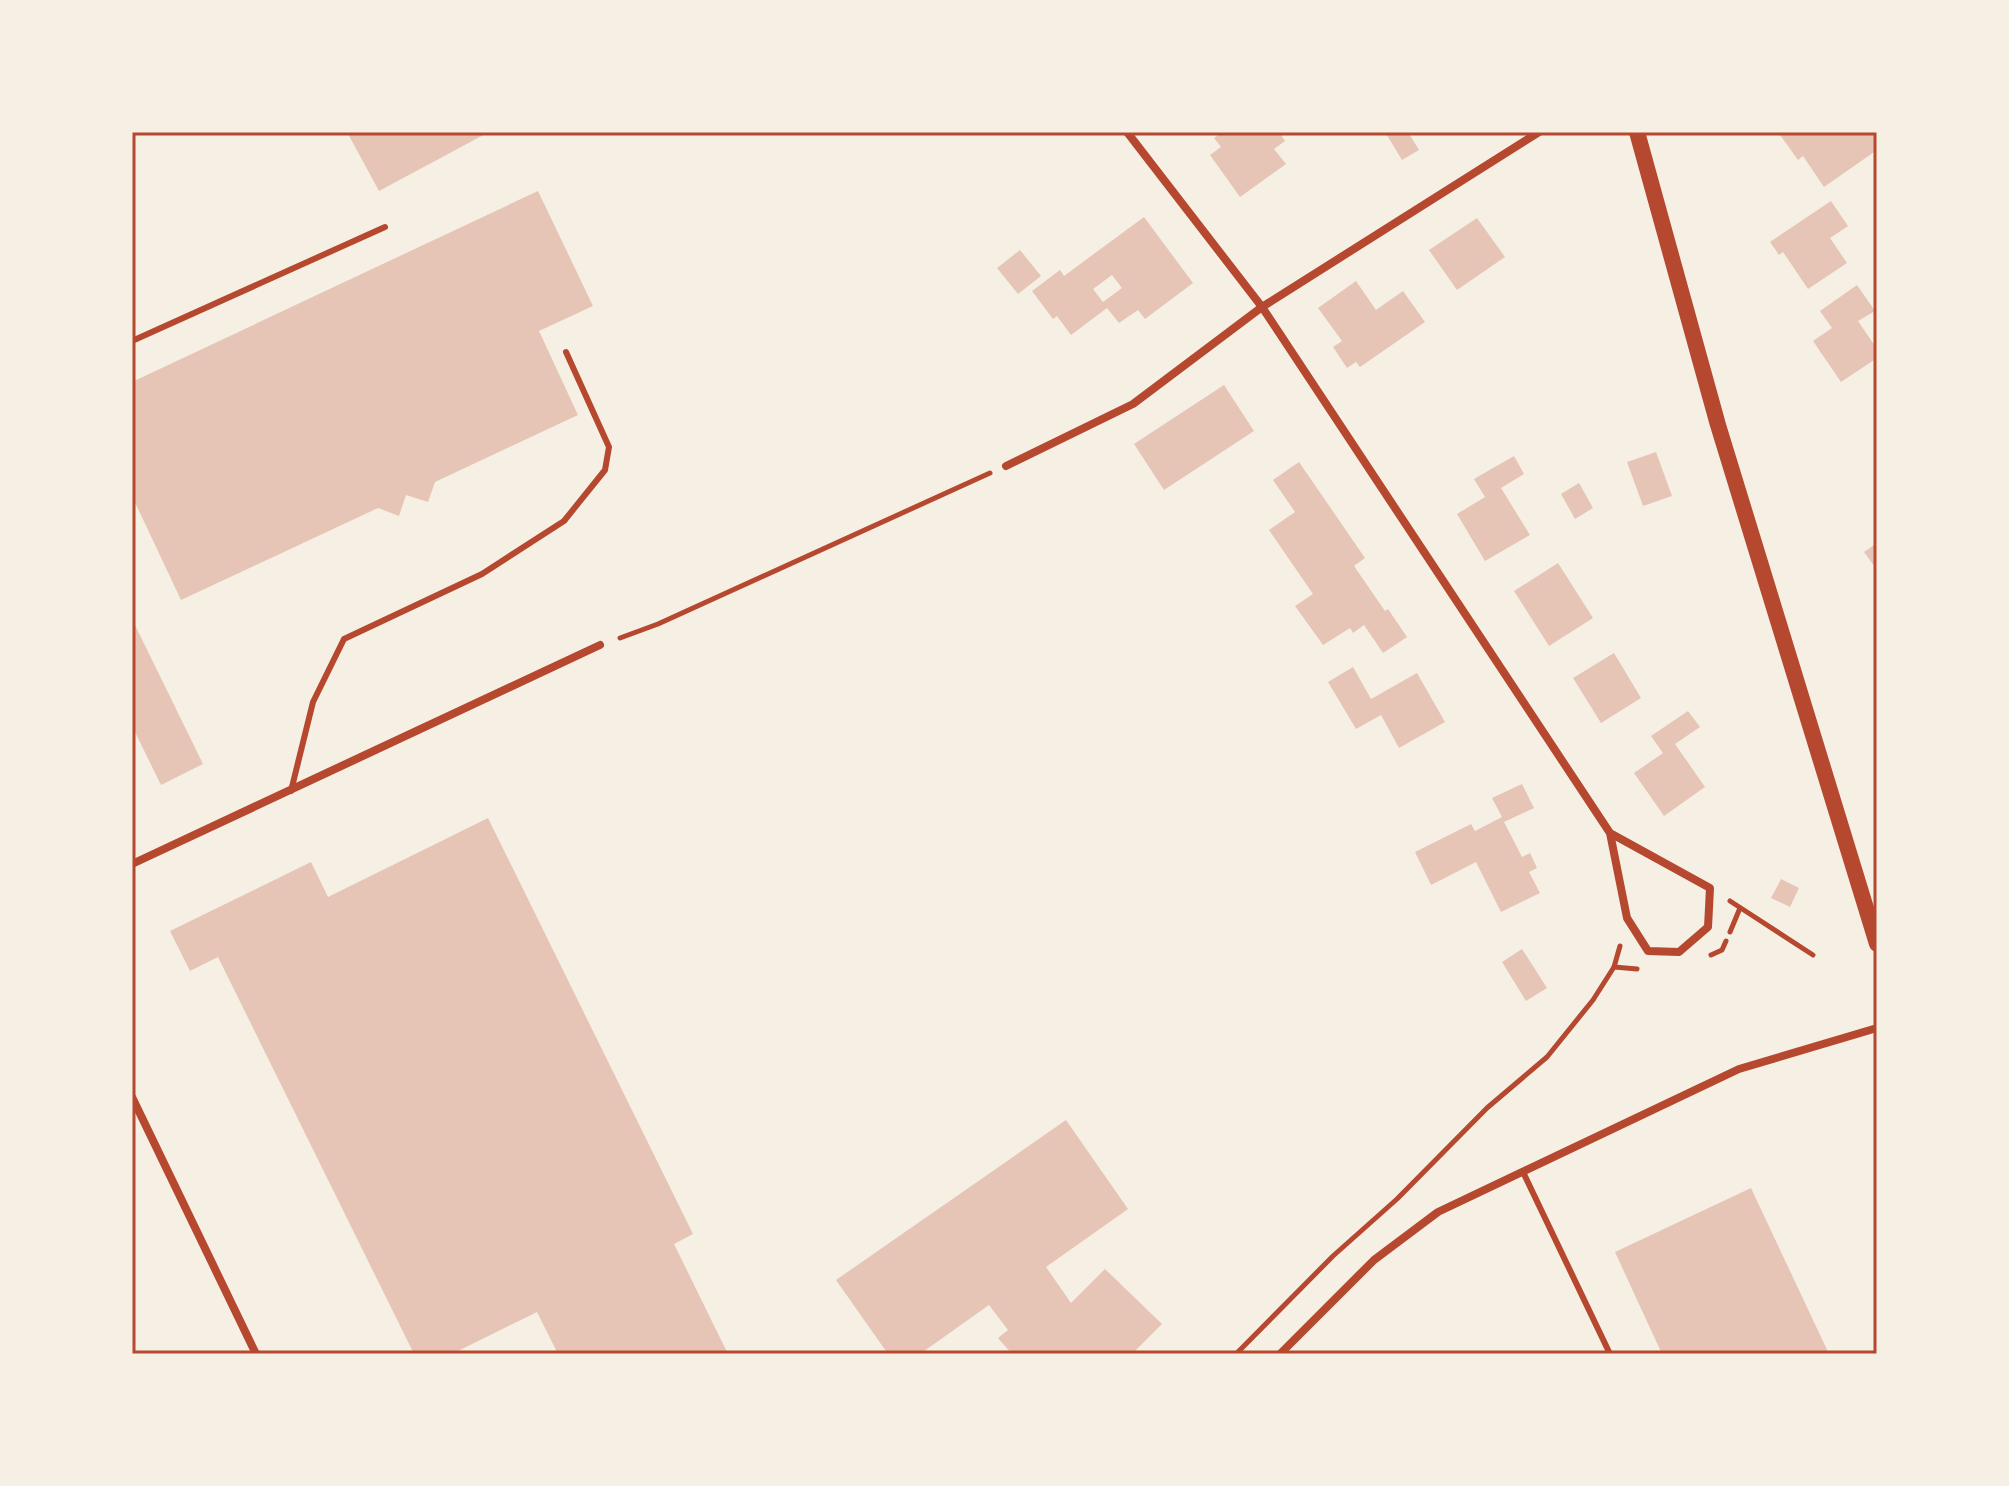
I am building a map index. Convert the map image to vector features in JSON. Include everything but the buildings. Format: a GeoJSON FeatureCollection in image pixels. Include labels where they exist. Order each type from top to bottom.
{"type":"FeatureCollection","features":[{"type":"Feature","properties":{"kind":"main road"},"geometry":{"type":"LineString","coordinates":[[1637,132],[1718,425],[1877,944]]}},
{"type":"Feature","properties":{"kind":"street"},"geometry":{"type":"LineString","coordinates":[[1127,132],[1262,307],[1610,833],[1627,918],[1648,951],[1679,952],[1708,927],[1710,888],[1610,833]]}},
{"type":"Feature","properties":{"kind":"street"},"geometry":{"type":"LineString","coordinates":[[1006,466],[1133,404],[1262,307],[1539,132]]}},
{"type":"Feature","properties":{"kind":"street"},"geometry":{"type":"LineString","coordinates":[[132,864],[600,645]]}},
{"type":"Feature","properties":{"kind":"street"},"geometry":{"type":"LineString","coordinates":[[1280,1354],[1374,1260],[1438,1212],[1739,1069],[1877,1028]]}},
{"type":"Feature","properties":{"kind":"street"},"geometry":{"type":"LineString","coordinates":[[132,1097],[256,1354]]}},
{"type":"Feature","properties":{"kind":"lane"},"geometry":{"type":"LineString","coordinates":[[132,341],[385,227]]}},
{"type":"Feature","properties":{"kind":"lane"},"geometry":{"type":"LineString","coordinates":[[291,791],[313,702],[344,639],[482,574],[564,521],[605,470],[609,447],[566,352]]}},
{"type":"Feature","properties":{"kind":"lane"},"geometry":{"type":"LineString","coordinates":[[1523,1172],[1610,1354]]}},
{"type":"Feature","properties":{"kind":"path"},"geometry":{"type":"LineString","coordinates":[[600,645],[658,624],[1006,466]]}},
{"type":"Feature","properties":{"kind":"path"},"geometry":{"type":"LineString","coordinates":[[1710,888],[1813,955]]}},
{"type":"Feature","properties":{"kind":"path"},"geometry":{"type":"LineString","coordinates":[[1236,1354],[1487,1108],[1547,1057],[1593,1000],[1614,967],[1627,918]]}}]}
